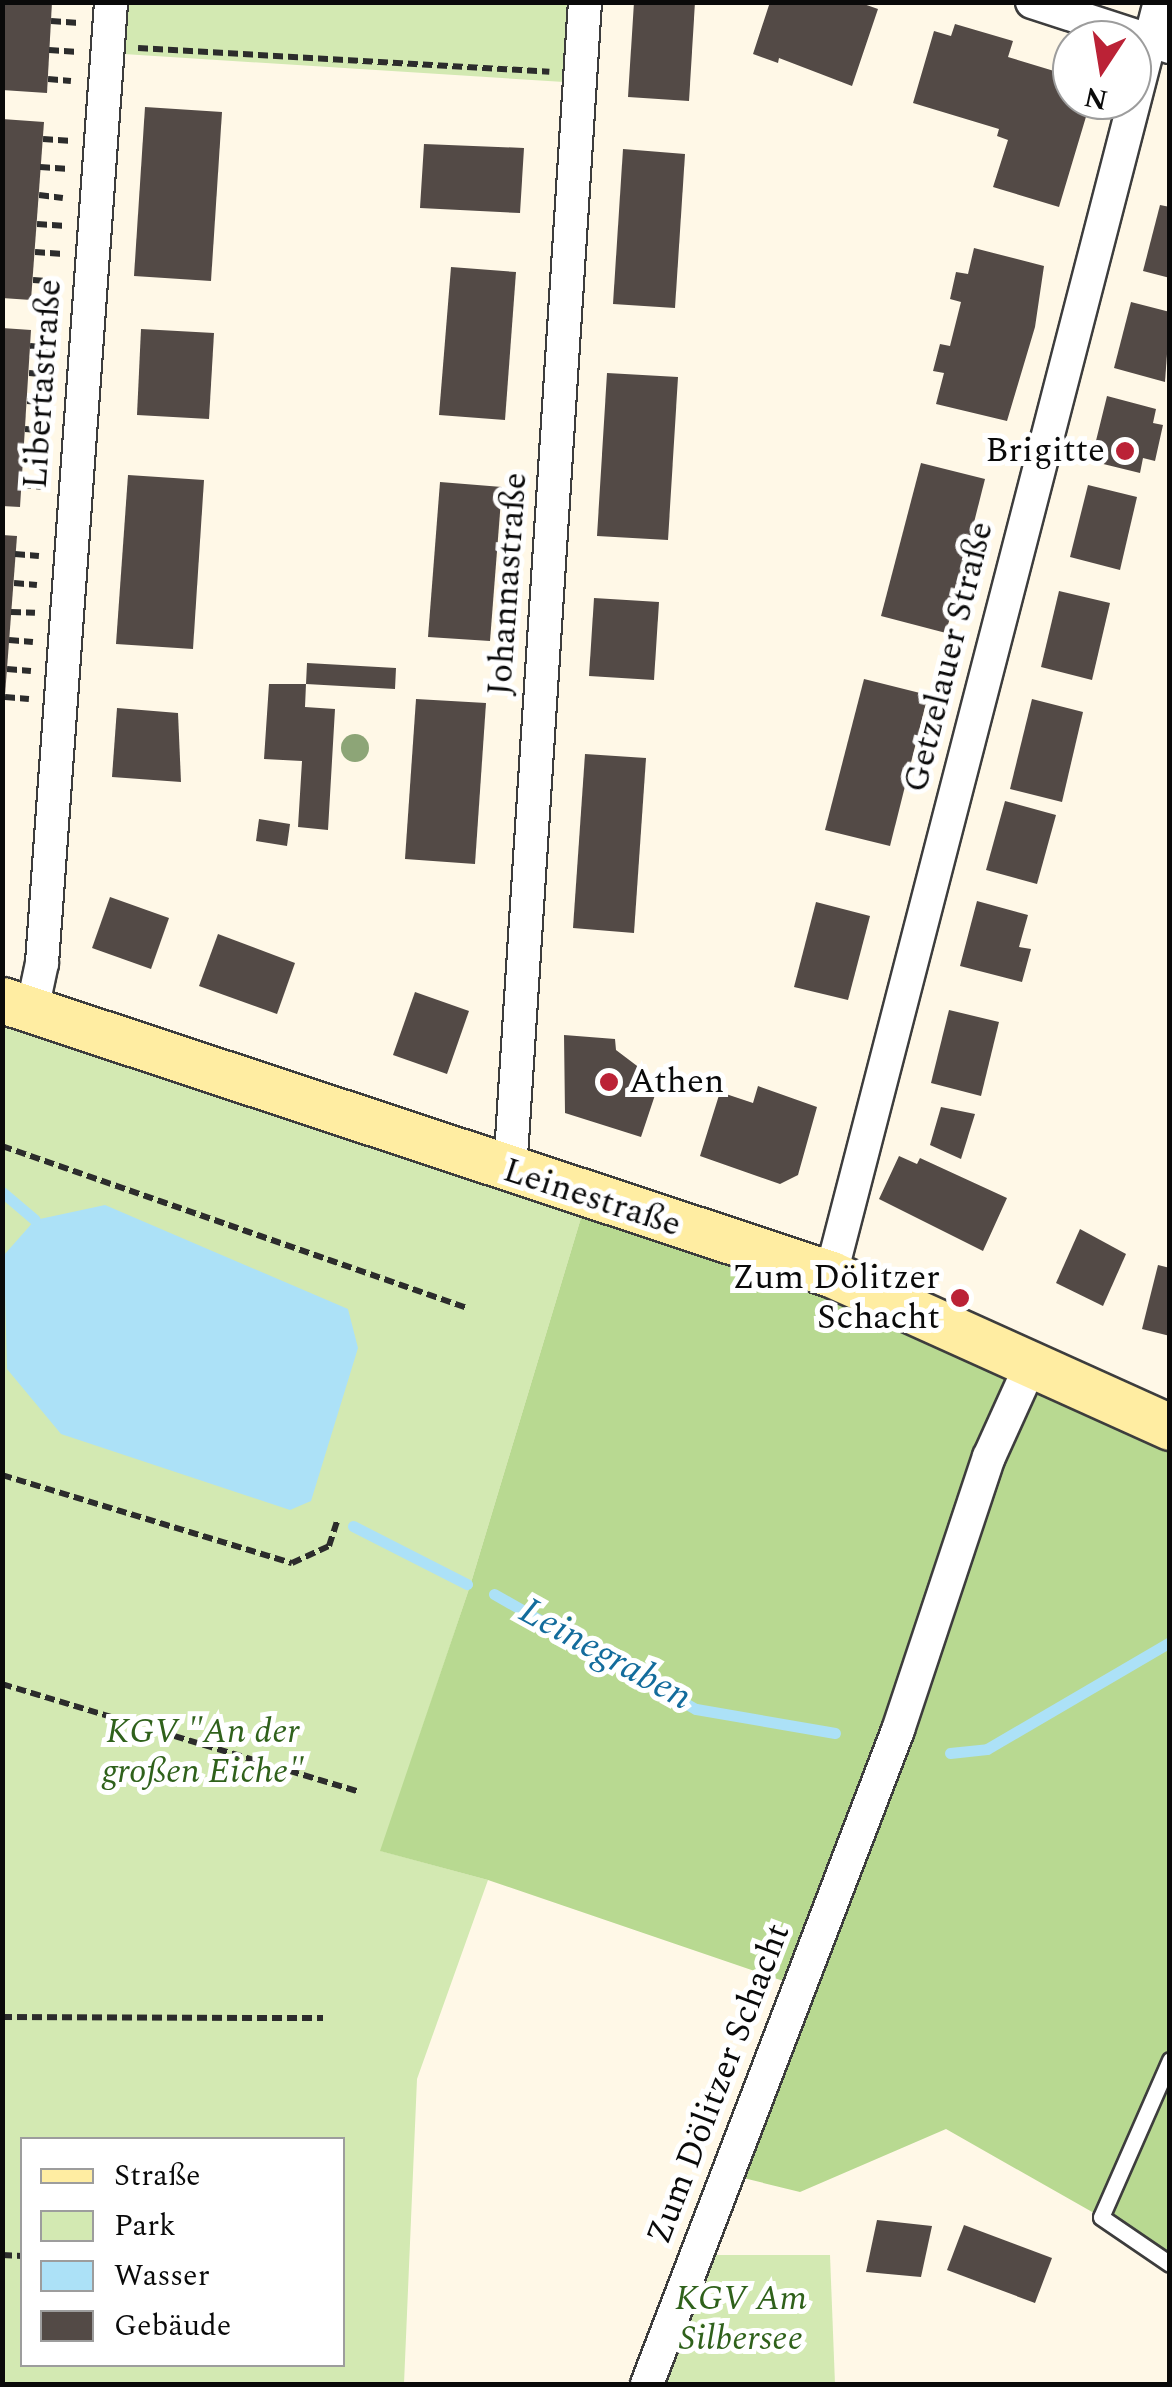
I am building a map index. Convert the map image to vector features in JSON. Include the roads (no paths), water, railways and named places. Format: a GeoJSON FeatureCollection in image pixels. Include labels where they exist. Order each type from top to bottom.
{"type":"FeatureCollection","features":[{"type":"Feature","properties":{"kind":"main road","name":"Leinestraße"},"geometry":{"type":"LineString","coordinates":[[17,1005],[831,1274],[1170,1427]]}},
{"type":"Feature","properties":{"kind":"street","name":"Libertastraße"},"geometry":{"type":"LineString","coordinates":[[17,1005],[42,962],[111,2]]}},
{"type":"Feature","properties":{"kind":"street","name":"Johannastraße"},"geometry":{"type":"LineString","coordinates":[[510,1171],[585,2]]}},
{"type":"Feature","properties":{"kind":"street"},"geometry":{"type":"LineString","coordinates":[[1032,2],[1159,44]]}},
{"type":"Feature","properties":{"kind":"street","name":"Getzelauer Straße"},"geometry":{"type":"LineString","coordinates":[[831,1274],[1159,44],[1160,2]]}},
{"type":"Feature","properties":{"kind":"street","name":"Zum Dölitzer Schacht"},"geometry":{"type":"LineString","coordinates":[[647,2384],[898,1730],[989,1457],[1032,1362]]}},
{"type":"Feature","properties":{"kind":"lane"},"geometry":{"type":"LineString","coordinates":[[1170,2060],[1101,2217],[1170,2264]]}},
{"type":"Feature","properties":{"kind":"water"},"geometry":{"type":"Polygon","coordinates":[[[105,1205],[348,1309],[358,1348],[311,1501],[290,1510],[61,1434],[7,1369],[4,1255],[35,1220],[105,1205]]]}},
{"type":"Feature","properties":{"kind":"waterway","name":"Leinegraben"},"geometry":{"type":"LineString","coordinates":[[2,1192],[35,1220]]}},
{"type":"Feature","properties":{"kind":"waterway","name":"Leinegraben"},"geometry":{"type":"LineString","coordinates":[[353,1526],[467,1584]]}},
{"type":"Feature","properties":{"kind":"waterway","name":"Leinegraben"},"geometry":{"type":"LineString","coordinates":[[494,1594],[696,1709],[835,1733]]}},
{"type":"Feature","properties":{"kind":"waterway","name":"Leinegraben"},"geometry":{"type":"LineString","coordinates":[[950,1753],[987,1749],[1170,1642]]}},
{"type":"Feature","properties":{"kind":"place","name":"Brigitte"},"geometry":{"type":"Point","coordinates":[1125,451]}},
{"type":"Feature","properties":{"kind":"place","name":"Athen"},"geometry":{"type":"Point","coordinates":[609,1082]}},
{"type":"Feature","properties":{"kind":"place","name":"Zum Dölitzer Schacht"},"geometry":{"type":"Point","coordinates":[960,1298]}},
{"type":"Feature","properties":{"kind":"park label","name":"KGV \"An der großen Eiche\""},"geometry":{"type":"Point","coordinates":[203,1752]}},
{"type":"Feature","properties":{"kind":"park label","name":"KGV Am Silbersee"},"geometry":{"type":"Point","coordinates":[741,2319]}}]}
